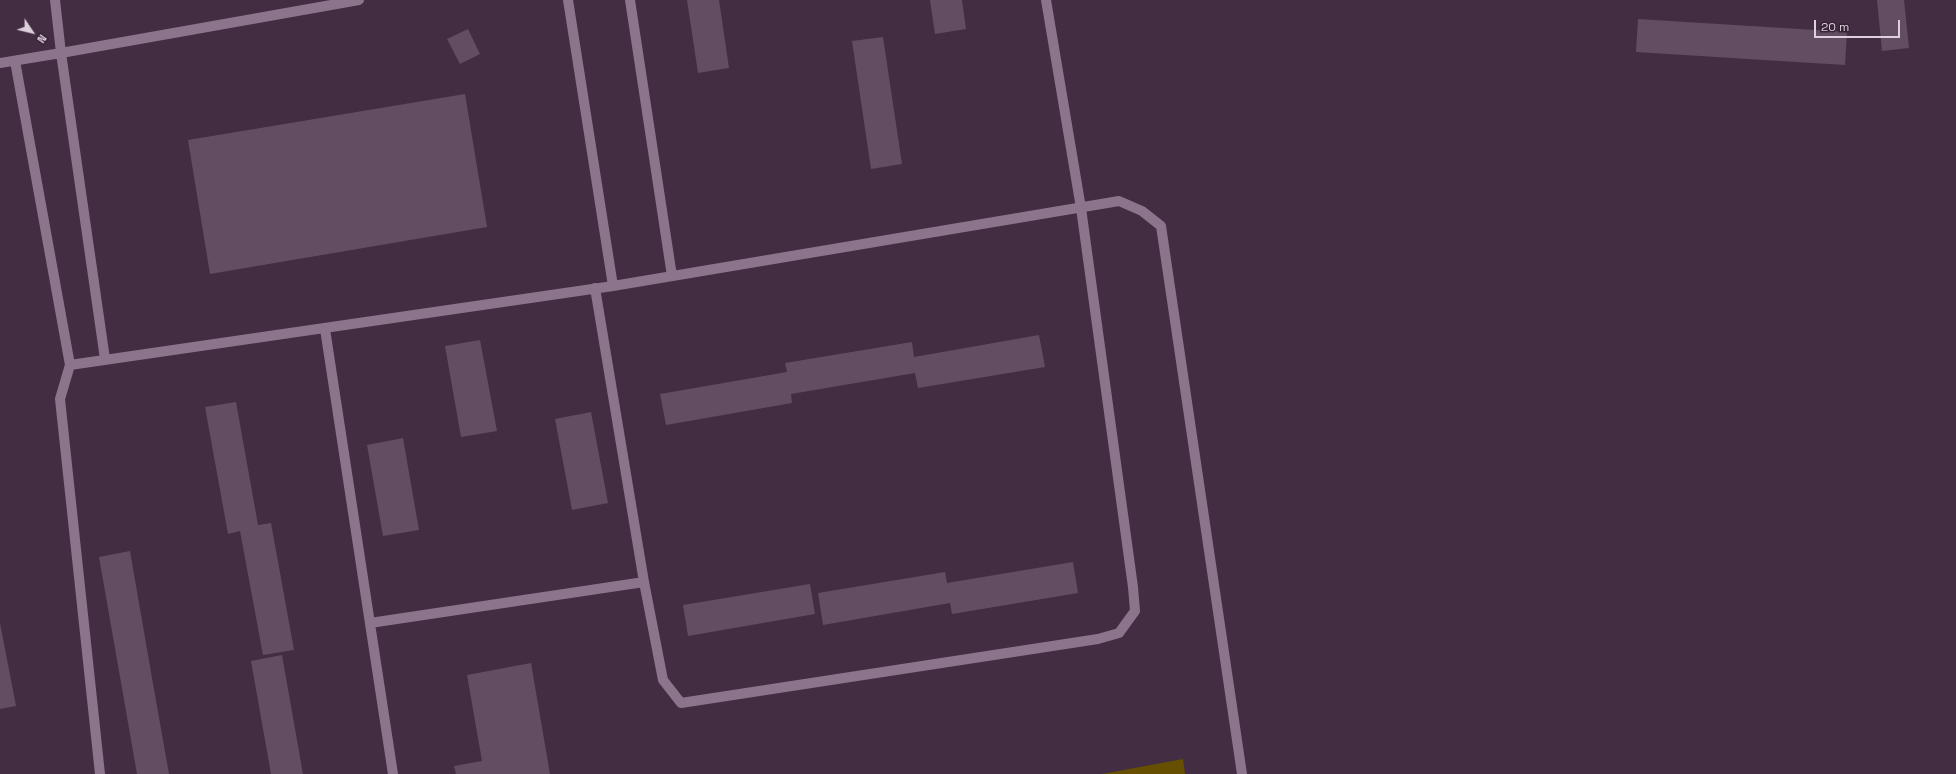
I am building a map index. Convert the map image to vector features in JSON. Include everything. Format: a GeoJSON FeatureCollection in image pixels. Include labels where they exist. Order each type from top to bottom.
{"type":"FeatureCollection","features":[{"type":"Feature","properties":{"kind":"street"},"geometry":{"type":"LineString","coordinates":[[55,0],[61,53],[105,360]]}},
{"type":"Feature","properties":{"kind":"street"},"geometry":{"type":"LineString","coordinates":[[0,63],[359,0]]}},
{"type":"Feature","properties":{"kind":"street"},"geometry":{"type":"LineString","coordinates":[[568,0],[612,286]]}},
{"type":"Feature","properties":{"kind":"street"},"geometry":{"type":"LineString","coordinates":[[630,0],[672,276]]}},
{"type":"Feature","properties":{"kind":"street"},"geometry":{"type":"LineString","coordinates":[[595,288],[644,582],[663,680],[681,703],[1098,639],[1119,633],[1135,611],[1134,593],[1081,208],[1046,0]]}},
{"type":"Feature","properties":{"kind":"street"},"geometry":{"type":"LineString","coordinates":[[14,61],[70,364],[60,399],[100,774]]}},
{"type":"Feature","properties":{"kind":"street"},"geometry":{"type":"LineString","coordinates":[[70,364],[325,329],[612,286],[1119,201],[1142,211],[1161,226],[1242,774]]}},
{"type":"Feature","properties":{"kind":"street"},"geometry":{"type":"LineString","coordinates":[[325,329],[393,774]]}},
{"type":"Feature","properties":{"kind":"street"},"geometry":{"type":"LineString","coordinates":[[370,623],[644,582]]}},
{"type":"Feature","properties":{"kind":"shaded area"},"geometry":{"type":"Polygon","coordinates":[[[1183,759],[1185,774],[1102,774],[1183,759]]]}},
{"type":"Feature","properties":{"kind":"building"},"geometry":{"type":"Polygon","coordinates":[[[687,0],[719,0],[729,68],[698,73],[687,0]]]}},
{"type":"Feature","properties":{"kind":"building"},"geometry":{"type":"Polygon","coordinates":[[[930,0],[962,0],[966,29],[935,34],[930,0]]]}},
{"type":"Feature","properties":{"kind":"building"},"geometry":{"type":"Polygon","coordinates":[[[1877,0],[1904,0],[1909,48],[1882,51],[1877,0]]]}},
{"type":"Feature","properties":{"kind":"building"},"geometry":{"type":"Polygon","coordinates":[[[1638,19],[1847,32],[1845,65],[1636,52],[1638,19]]]}},
{"type":"Feature","properties":{"kind":"building"},"geometry":{"type":"Polygon","coordinates":[[[468,29],[480,54],[460,64],[447,39],[468,29]]]}},
{"type":"Feature","properties":{"kind":"building"},"geometry":{"type":"Polygon","coordinates":[[[883,37],[902,164],[871,169],[852,41],[883,37]]]}},
{"type":"Feature","properties":{"kind":"building"},"geometry":{"type":"Polygon","coordinates":[[[465,94],[487,227],[210,274],[188,140],[465,94]]]}},
{"type":"Feature","properties":{"kind":"building"},"geometry":{"type":"Polygon","coordinates":[[[1039,335],[1045,367],[918,388],[915,373],[791,394],[792,403],[666,425],[660,394],[787,372],[785,363],[912,342],[914,357],[1039,335]]]}},
{"type":"Feature","properties":{"kind":"building"},"geometry":{"type":"Polygon","coordinates":[[[480,340],[497,431],[461,437],[445,346],[480,340]]]}},
{"type":"Feature","properties":{"kind":"building"},"geometry":{"type":"Polygon","coordinates":[[[236,402],[258,525],[271,523],[294,650],[263,655],[240,531],[228,534],[205,407],[236,402]]]}},
{"type":"Feature","properties":{"kind":"building"},"geometry":{"type":"Polygon","coordinates":[[[591,412],[608,503],[572,510],[555,419],[591,412]]]}},
{"type":"Feature","properties":{"kind":"building"},"geometry":{"type":"Polygon","coordinates":[[[403,438],[419,530],[383,536],[367,445],[403,438]]]}},
{"type":"Feature","properties":{"kind":"building"},"geometry":{"type":"Polygon","coordinates":[[[130,551],[169,774],[137,774],[99,557],[130,551]]]}},
{"type":"Feature","properties":{"kind":"building"},"geometry":{"type":"Polygon","coordinates":[[[1073,562],[1078,593],[952,614],[950,603],[823,625],[818,593],[945,572],[947,583],[1073,562]]]}},
{"type":"Feature","properties":{"kind":"building"},"geometry":{"type":"Polygon","coordinates":[[[810,584],[815,614],[688,636],[683,605],[810,584]]]}},
{"type":"Feature","properties":{"kind":"building"},"geometry":{"type":"Polygon","coordinates":[[[0,623],[16,706],[0,709],[0,623]]]}},
{"type":"Feature","properties":{"kind":"building"},"geometry":{"type":"Polygon","coordinates":[[[282,655],[303,774],[271,774],[251,661],[282,655]]]}},
{"type":"Feature","properties":{"kind":"building"},"geometry":{"type":"Polygon","coordinates":[[[531,663],[550,774],[456,774],[454,766],[482,761],[467,675],[531,663]]]}}]}
